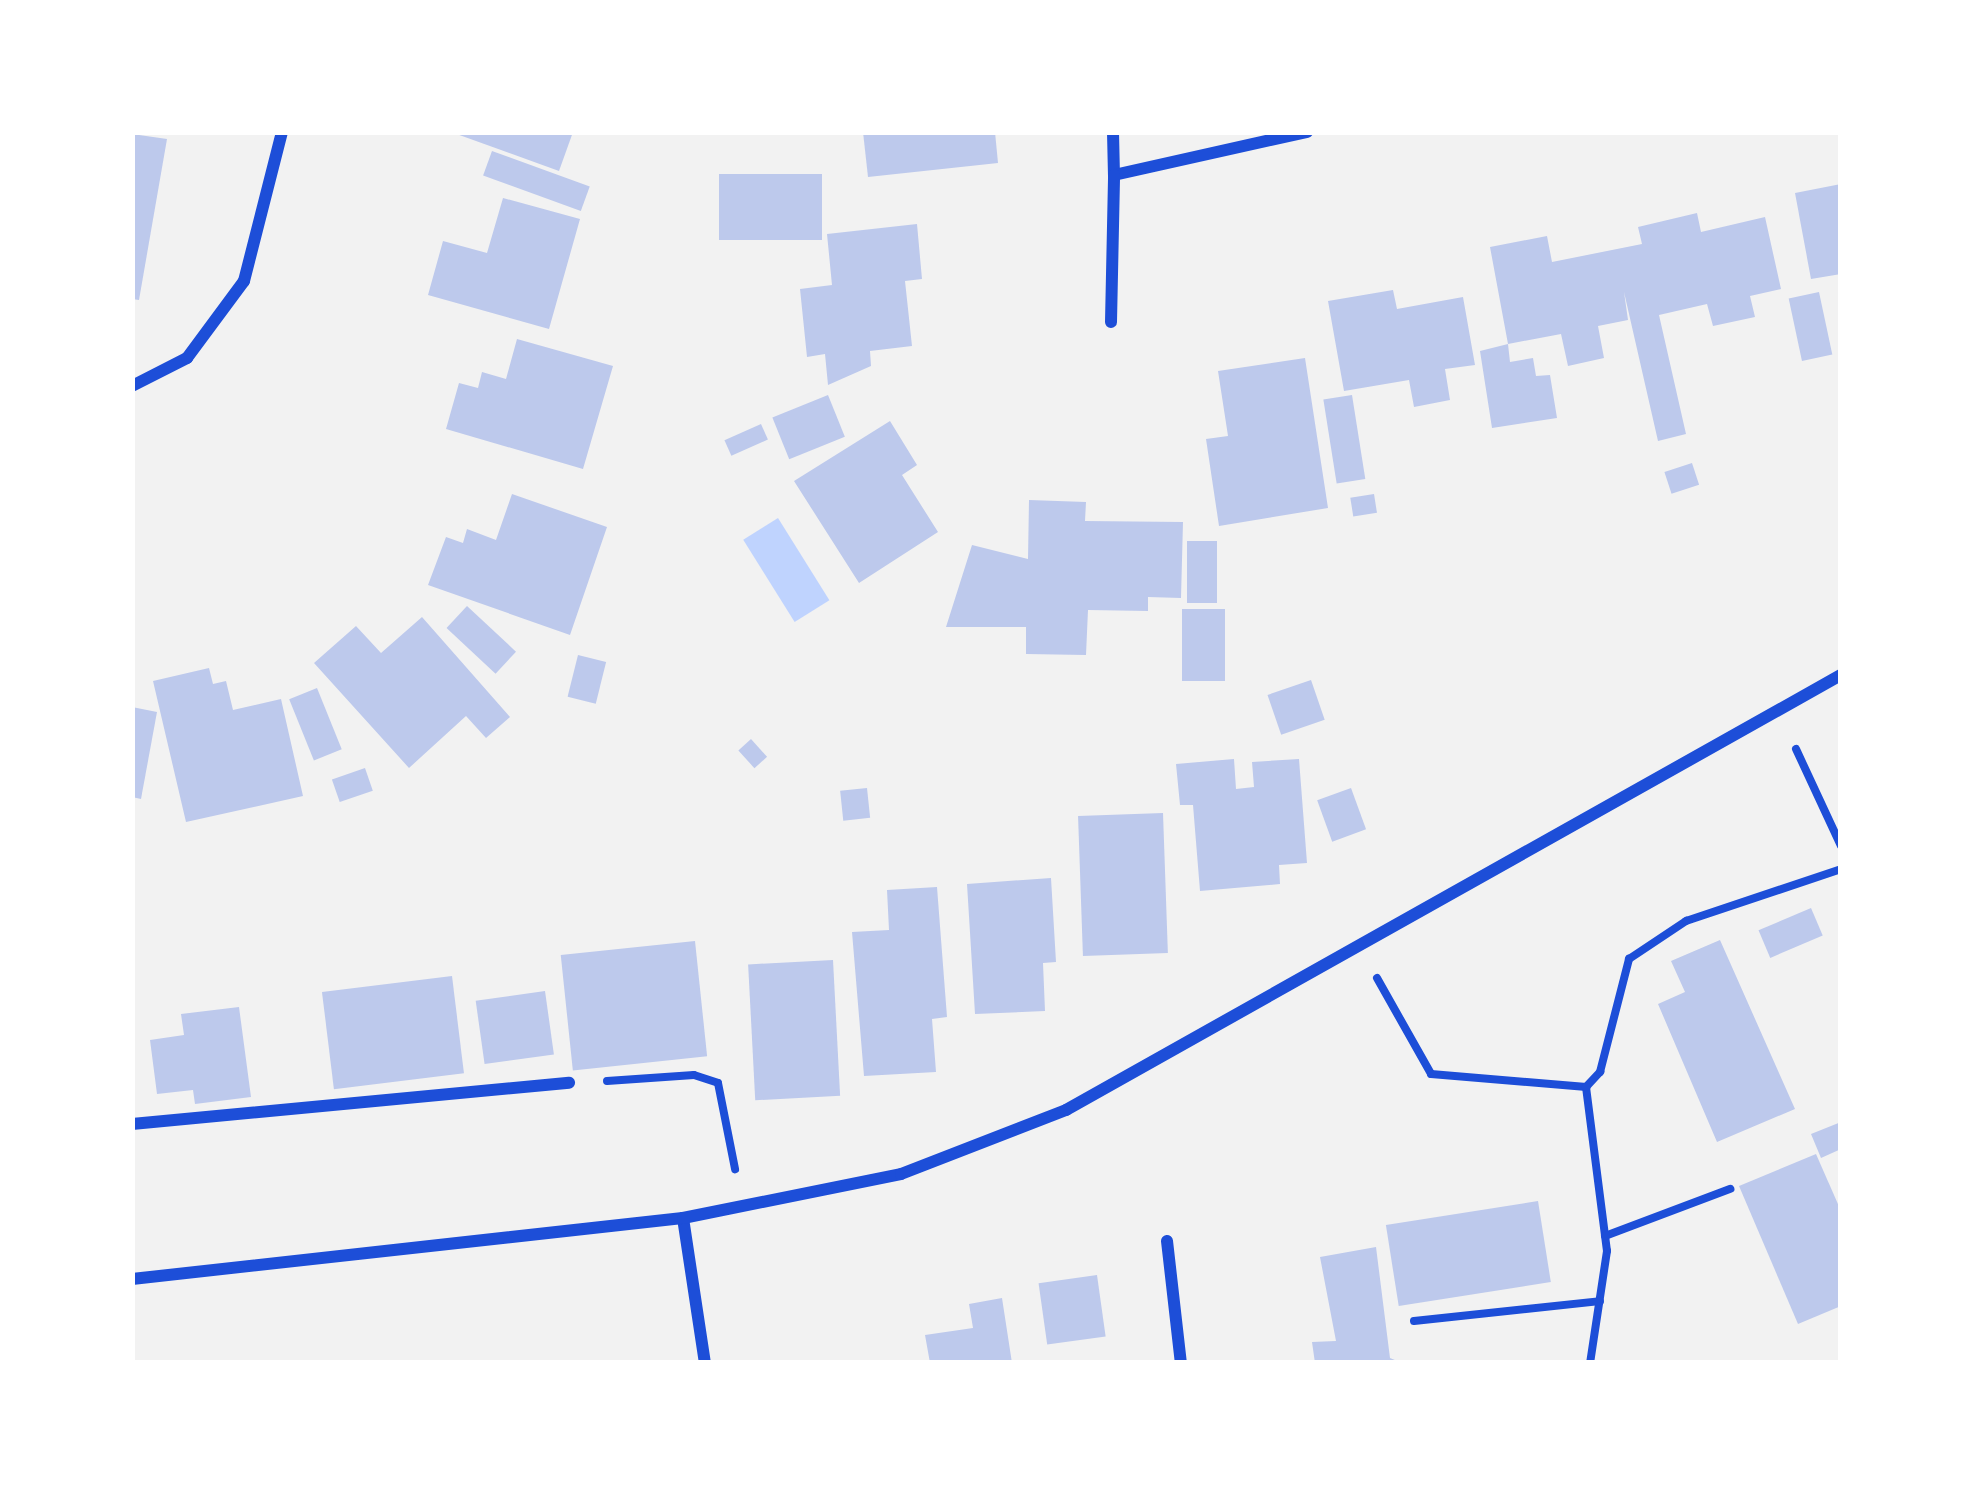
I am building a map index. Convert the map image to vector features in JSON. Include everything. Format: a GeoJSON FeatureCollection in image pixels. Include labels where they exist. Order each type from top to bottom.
{"type":"FeatureCollection","features":[{"type":"Feature","properties":{"kind":"street"},"geometry":{"type":"LineString","coordinates":[[132,386],[187,358],[244,281],[282,132]]}},
{"type":"Feature","properties":{"kind":"street"},"geometry":{"type":"LineString","coordinates":[[1111,322],[1113,132]]}},
{"type":"Feature","properties":{"kind":"street"},"geometry":{"type":"LineString","coordinates":[[1114,175],[1307,132]]}},
{"type":"Feature","properties":{"kind":"street"},"geometry":{"type":"LineString","coordinates":[[132,1280],[683,1218],[901,1174],[1066,1110],[1841,675]]}},
{"type":"Feature","properties":{"kind":"street"},"geometry":{"type":"LineString","coordinates":[[132,1124],[569,1083]]}},
{"type":"Feature","properties":{"kind":"street"},"geometry":{"type":"LineString","coordinates":[[683,1218],[705,1363]]}},
{"type":"Feature","properties":{"kind":"street"},"geometry":{"type":"LineString","coordinates":[[1167,1241],[1181,1363]]}},
{"type":"Feature","properties":{"kind":"path"},"geometry":{"type":"LineString","coordinates":[[1778,711],[1841,845]]}},
{"type":"Feature","properties":{"kind":"path"},"geometry":{"type":"LineString","coordinates":[[1586,1087],[1600,1072],[1629,958],[1685,921],[1841,869]]}},
{"type":"Feature","properties":{"kind":"path"},"geometry":{"type":"LineString","coordinates":[[1360,947],[1431,1074],[1586,1087]]}},
{"type":"Feature","properties":{"kind":"path"},"geometry":{"type":"LineString","coordinates":[[569,1083],[694,1075],[718,1083],[728,1104],[740,1207]]}},
{"type":"Feature","properties":{"kind":"path"},"geometry":{"type":"LineString","coordinates":[[1586,1087],[1606,1236],[1590,1363]]}},
{"type":"Feature","properties":{"kind":"path"},"geometry":{"type":"LineString","coordinates":[[1606,1236],[1730,1190]]}},
{"type":"Feature","properties":{"kind":"path"},"geometry":{"type":"LineString","coordinates":[[1414,1322],[1600,1301]]}},
{"type":"Feature","properties":{"kind":"water"},"geometry":{"type":"Polygon","coordinates":[[[778,518],[829,600],[795,622],[743,540],[778,518]]]}},
{"type":"Feature","properties":{"kind":"building"},"geometry":{"type":"Polygon","coordinates":[[[451,132],[573,132],[559,171],[451,132]]]}},
{"type":"Feature","properties":{"kind":"building"},"geometry":{"type":"Polygon","coordinates":[[[863,132],[995,132],[998,163],[868,177],[863,132]]]}},
{"type":"Feature","properties":{"kind":"building"},"geometry":{"type":"Polygon","coordinates":[[[132,134],[167,139],[139,300],[132,299],[132,134]]]}},
{"type":"Feature","properties":{"kind":"building"},"geometry":{"type":"Polygon","coordinates":[[[492,151],[590,187],[581,211],[483,175],[492,151]]]}},
{"type":"Feature","properties":{"kind":"building"},"geometry":{"type":"Polygon","coordinates":[[[719,174],[822,174],[822,240],[719,240],[719,174]]]}},
{"type":"Feature","properties":{"kind":"building"},"geometry":{"type":"Polygon","coordinates":[[[1841,184],[1841,274],[1811,279],[1795,193],[1841,184]]]}},
{"type":"Feature","properties":{"kind":"building"},"geometry":{"type":"Polygon","coordinates":[[[503,198],[580,219],[549,329],[428,295],[443,241],[487,253],[503,198]]]}},
{"type":"Feature","properties":{"kind":"building"},"geometry":{"type":"Polygon","coordinates":[[[1697,213],[1701,232],[1765,217],[1781,289],[1750,296],[1755,317],[1713,326],[1707,304],[1659,315],[1686,434],[1658,441],[1624,292],[1628,320],[1598,326],[1604,358],[1568,366],[1561,334],[1508,344],[1490,247],[1547,236],[1552,262],[1642,244],[1638,227],[1697,213]]]}},
{"type":"Feature","properties":{"kind":"building"},"geometry":{"type":"Polygon","coordinates":[[[917,224],[922,279],[905,281],[912,346],[870,351],[871,366],[828,385],[825,354],[807,357],[800,289],[832,285],[827,234],[917,224]]]}},
{"type":"Feature","properties":{"kind":"building"},"geometry":{"type":"Polygon","coordinates":[[[1393,290],[1397,309],[1463,297],[1475,365],[1445,369],[1450,400],[1414,407],[1409,380],[1344,391],[1328,301],[1393,290]]]}},
{"type":"Feature","properties":{"kind":"building"},"geometry":{"type":"Polygon","coordinates":[[[1819,292],[1832,355],[1802,361],[1789,298],[1819,292]]]}},
{"type":"Feature","properties":{"kind":"building"},"geometry":{"type":"Polygon","coordinates":[[[517,339],[613,366],[583,469],[446,429],[459,383],[478,388],[482,372],[506,379],[517,339]]]}},
{"type":"Feature","properties":{"kind":"building"},"geometry":{"type":"Polygon","coordinates":[[[1508,344],[1510,362],[1533,358],[1536,376],[1550,375],[1557,418],[1492,428],[1480,351],[1508,344]]]}},
{"type":"Feature","properties":{"kind":"building"},"geometry":{"type":"Polygon","coordinates":[[[1305,358],[1328,508],[1219,526],[1206,439],[1228,436],[1218,371],[1305,358]]]}},
{"type":"Feature","properties":{"kind":"building"},"geometry":{"type":"Polygon","coordinates":[[[828,395],[845,437],[789,459],[772,417],[828,395]]]}},
{"type":"Feature","properties":{"kind":"building"},"geometry":{"type":"Polygon","coordinates":[[[1352,395],[1365,479],[1337,483],[1323,400],[1352,395]]]}},
{"type":"Feature","properties":{"kind":"building"},"geometry":{"type":"Polygon","coordinates":[[[890,421],[917,465],[902,475],[938,532],[859,583],[794,481],[890,421]]]}},
{"type":"Feature","properties":{"kind":"building"},"geometry":{"type":"Polygon","coordinates":[[[761,424],[768,440],[731,456],[724,440],[761,424]]]}},
{"type":"Feature","properties":{"kind":"building"},"geometry":{"type":"Polygon","coordinates":[[[1692,463],[1699,485],[1672,494],[1664,472],[1692,463]]]}},
{"type":"Feature","properties":{"kind":"building"},"geometry":{"type":"Polygon","coordinates":[[[512,494],[607,527],[570,635],[428,585],[446,537],[463,543],[467,529],[496,540],[512,494]]]}},
{"type":"Feature","properties":{"kind":"building"},"geometry":{"type":"Polygon","coordinates":[[[1374,494],[1377,513],[1353,517],[1350,498],[1374,494]]]}},
{"type":"Feature","properties":{"kind":"building"},"geometry":{"type":"Polygon","coordinates":[[[1029,500],[1086,502],[1085,521],[1183,522],[1181,598],[1148,597],[1148,611],[1088,610],[1086,655],[1026,654],[1026,627],[946,627],[972,545],[1028,559],[1029,500]]]}},
{"type":"Feature","properties":{"kind":"building"},"geometry":{"type":"Polygon","coordinates":[[[1187,541],[1217,541],[1217,603],[1187,603],[1187,541]]]}},
{"type":"Feature","properties":{"kind":"building"},"geometry":{"type":"Polygon","coordinates":[[[467,606],[516,652],[496,674],[447,628],[467,606]]]}},
{"type":"Feature","properties":{"kind":"building"},"geometry":{"type":"Polygon","coordinates":[[[1182,609],[1225,609],[1225,681],[1182,681],[1182,609]]]}},
{"type":"Feature","properties":{"kind":"building"},"geometry":{"type":"Polygon","coordinates":[[[422,617],[510,717],[486,738],[466,716],[409,768],[314,663],[356,626],[381,653],[422,617]]]}},
{"type":"Feature","properties":{"kind":"building"},"geometry":{"type":"Polygon","coordinates":[[[578,655],[606,662],[596,704],[568,697],[578,655]]]}},
{"type":"Feature","properties":{"kind":"building"},"geometry":{"type":"Polygon","coordinates":[[[209,668],[213,684],[226,681],[233,710],[281,699],[303,796],[186,822],[153,681],[209,668]]]}},
{"type":"Feature","properties":{"kind":"building"},"geometry":{"type":"Polygon","coordinates":[[[1311,680],[1325,720],[1281,735],[1268,695],[1311,680]]]}},
{"type":"Feature","properties":{"kind":"building"},"geometry":{"type":"Polygon","coordinates":[[[317,688],[342,749],[314,760],[289,699],[317,688]]]}},
{"type":"Feature","properties":{"kind":"building"},"geometry":{"type":"Polygon","coordinates":[[[132,707],[157,712],[141,799],[132,797],[132,707]]]}},
{"type":"Feature","properties":{"kind":"building"},"geometry":{"type":"Polygon","coordinates":[[[751,739],[767,757],[754,768],[738,750],[751,739]]]}},
{"type":"Feature","properties":{"kind":"building"},"geometry":{"type":"Polygon","coordinates":[[[1234,759],[1236,789],[1254,787],[1252,762],[1299,759],[1307,863],[1279,865],[1280,884],[1200,891],[1193,805],[1180,805],[1176,764],[1234,759]]]}},
{"type":"Feature","properties":{"kind":"building"},"geometry":{"type":"Polygon","coordinates":[[[365,768],[373,791],[340,802],[332,779],[365,768]]]}},
{"type":"Feature","properties":{"kind":"building"},"geometry":{"type":"Polygon","coordinates":[[[867,788],[870,818],[843,821],[840,791],[867,788]]]}},
{"type":"Feature","properties":{"kind":"building"},"geometry":{"type":"Polygon","coordinates":[[[1351,788],[1366,829],[1332,842],[1317,800],[1351,788]]]}},
{"type":"Feature","properties":{"kind":"building"},"geometry":{"type":"Polygon","coordinates":[[[1163,813],[1168,953],[1083,956],[1078,816],[1163,813]]]}},
{"type":"Feature","properties":{"kind":"building"},"geometry":{"type":"Polygon","coordinates":[[[1051,878],[1056,962],[1043,963],[1045,1011],[975,1014],[967,884],[1051,878]]]}},
{"type":"Feature","properties":{"kind":"building"},"geometry":{"type":"Polygon","coordinates":[[[937,887],[947,1017],[932,1019],[936,1072],[864,1076],[852,932],[889,930],[887,890],[937,887]]]}},
{"type":"Feature","properties":{"kind":"building"},"geometry":{"type":"Polygon","coordinates":[[[1811,908],[1823,936],[1770,958],[1759,930],[1811,908]]]}},
{"type":"Feature","properties":{"kind":"building"},"geometry":{"type":"Polygon","coordinates":[[[1720,940],[1795,1109],[1717,1142],[1658,1004],[1685,992],[1671,961],[1720,940]]]}},
{"type":"Feature","properties":{"kind":"building"},"geometry":{"type":"Polygon","coordinates":[[[695,941],[707,1056],[573,1070],[561,955],[695,941]]]}},
{"type":"Feature","properties":{"kind":"building"},"geometry":{"type":"Polygon","coordinates":[[[833,960],[840,1096],[755,1100],[748,964],[833,960]]]}},
{"type":"Feature","properties":{"kind":"building"},"geometry":{"type":"Polygon","coordinates":[[[452,976],[464,1073],[334,1089],[322,992],[452,976]]]}},
{"type":"Feature","properties":{"kind":"building"},"geometry":{"type":"Polygon","coordinates":[[[545,991],[554,1054],[485,1064],[476,1001],[545,991]]]}},
{"type":"Feature","properties":{"kind":"building"},"geometry":{"type":"Polygon","coordinates":[[[239,1007],[251,1097],[195,1104],[193,1090],[157,1094],[150,1040],[184,1035],[181,1014],[239,1007]]]}},
{"type":"Feature","properties":{"kind":"building"},"geometry":{"type":"Polygon","coordinates":[[[1841,1122],[1841,1149],[1821,1158],[1811,1134],[1841,1122]]]}},
{"type":"Feature","properties":{"kind":"building"},"geometry":{"type":"Polygon","coordinates":[[[1816,1154],[1841,1211],[1841,1306],[1798,1324],[1739,1186],[1816,1154]]]}},
{"type":"Feature","properties":{"kind":"building"},"geometry":{"type":"Polygon","coordinates":[[[1538,1201],[1551,1282],[1399,1306],[1386,1225],[1538,1201]]]}},
{"type":"Feature","properties":{"kind":"building"},"geometry":{"type":"Polygon","coordinates":[[[1376,1247],[1390,1358],[1402,1363],[1315,1363],[1312,1342],[1336,1341],[1320,1257],[1376,1247]]]}},
{"type":"Feature","properties":{"kind":"building"},"geometry":{"type":"Polygon","coordinates":[[[1097,1275],[1106,1336],[1047,1345],[1039,1283],[1097,1275]]]}},
{"type":"Feature","properties":{"kind":"building"},"geometry":{"type":"Polygon","coordinates":[[[1002,1298],[1012,1363],[930,1363],[925,1335],[973,1328],[969,1304],[1002,1298]]]}}]}
